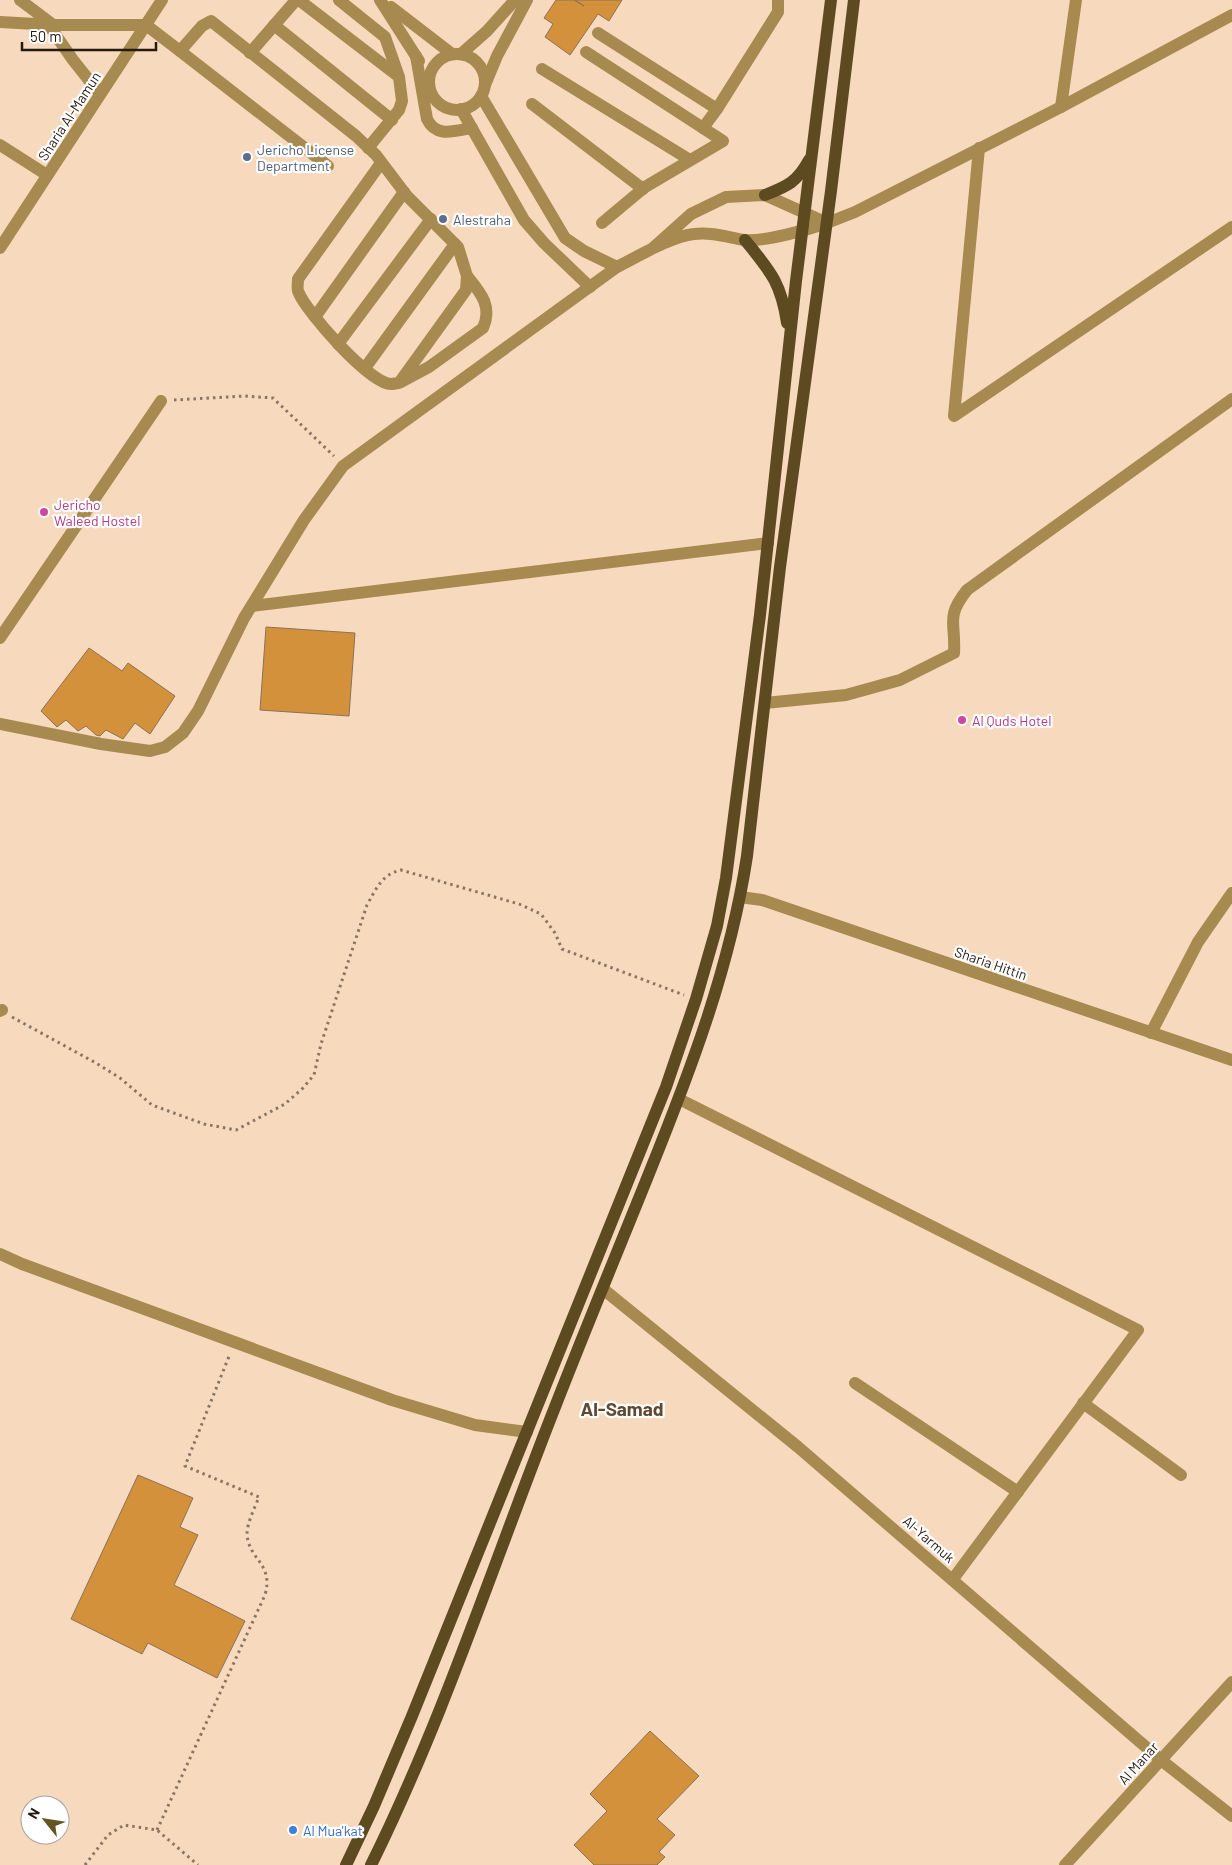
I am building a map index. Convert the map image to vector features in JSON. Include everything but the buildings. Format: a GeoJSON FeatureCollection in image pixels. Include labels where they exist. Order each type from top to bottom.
{"type":"FeatureCollection","features":[{"type":"Feature","properties":{"kind":"main road"},"geometry":{"type":"LineString","coordinates":[[346,1865],[374,1806],[666,1087],[696,999],[716,926],[726,878],[768,543],[802,232],[831,0]]}},
{"type":"Feature","properties":{"kind":"main road"},"geometry":{"type":"LineString","coordinates":[[370,1865],[397,1811],[412,1775],[602,1289],[679,1099],[718,988],[740,897],[747,856],[764,703],[827,223],[854,0]]}},
{"type":"Feature","properties":{"kind":"main road"},"geometry":{"type":"LineString","coordinates":[[765,195],[790,186],[801,175],[812,156]]}},
{"type":"Feature","properties":{"kind":"main road"},"geometry":{"type":"LineString","coordinates":[[746,240],[774,276],[784,304],[790,342]]}},
{"type":"Feature","properties":{"kind":"street"},"geometry":{"type":"LineString","coordinates":[[20,0],[51,25],[73,60],[100,94]]}},
{"type":"Feature","properties":{"kind":"street","name":"Sharia Al-Mamun"},"geometry":{"type":"LineString","coordinates":[[0,248],[162,0]]}},
{"type":"Feature","properties":{"kind":"street"},"geometry":{"type":"LineString","coordinates":[[250,52],[298,0],[399,77]]}},
{"type":"Feature","properties":{"kind":"street"},"geometry":{"type":"LineString","coordinates":[[339,0],[385,36],[399,77],[402,101],[392,120],[368,148]]}},
{"type":"Feature","properties":{"kind":"street"},"geometry":{"type":"LineString","coordinates":[[382,0],[401,16],[456,54],[477,62],[482,69],[483,91],[565,238],[584,251],[616,267]]}},
{"type":"Feature","properties":{"kind":"street"},"geometry":{"type":"LineString","coordinates":[[382,0],[429,79],[433,97],[440,104],[448,108],[461,109],[475,103],[483,91],[497,56],[527,0]]}},
{"type":"Feature","properties":{"kind":"street"},"geometry":{"type":"LineString","coordinates":[[429,79],[436,63],[456,54],[487,31],[515,0]]}},
{"type":"Feature","properties":{"kind":"street"},"geometry":{"type":"LineString","coordinates":[[703,128],[778,12],[778,0]]}},
{"type":"Feature","properties":{"kind":"street"},"geometry":{"type":"LineString","coordinates":[[1061,107],[1076,0]]}},
{"type":"Feature","properties":{"kind":"street"},"geometry":{"type":"LineString","coordinates":[[0,724],[101,744],[150,751],[165,747],[182,733],[198,710],[232,640],[252,606],[304,520],[343,466],[616,267],[653,248],[693,234],[726,235],[746,240],[802,232],[856,212],[1061,107],[1232,15]]}},
{"type":"Feature","properties":{"kind":"street"},"geometry":{"type":"LineString","coordinates":[[180,51],[202,26],[211,21],[368,148],[382,163],[404,192],[455,244],[467,276],[483,295],[487,308],[487,318],[483,328],[429,367],[399,382],[390,384],[378,379],[338,344],[315,317],[298,290],[298,279],[382,163]]}},
{"type":"Feature","properties":{"kind":"street"},"geometry":{"type":"LineString","coordinates":[[0,22],[51,25],[146,25],[328,166]]}},
{"type":"Feature","properties":{"kind":"street"},"geometry":{"type":"LineString","coordinates":[[274,25],[392,120]]}},
{"type":"Feature","properties":{"kind":"street"},"geometry":{"type":"LineString","coordinates":[[598,33],[717,109]]}},
{"type":"Feature","properties":{"kind":"street"},"geometry":{"type":"LineString","coordinates":[[586,52],[723,141],[643,189],[602,223]]}},
{"type":"Feature","properties":{"kind":"street"},"geometry":{"type":"LineString","coordinates":[[416,56],[427,119],[430,126],[436,131],[445,132],[472,128]]}},
{"type":"Feature","properties":{"kind":"street"},"geometry":{"type":"LineString","coordinates":[[542,69],[690,160]]}},
{"type":"Feature","properties":{"kind":"street"},"geometry":{"type":"LineString","coordinates":[[532,104],[643,189]]}},
{"type":"Feature","properties":{"kind":"street"},"geometry":{"type":"LineString","coordinates":[[461,109],[524,220],[544,243],[590,287]]}},
{"type":"Feature","properties":{"kind":"street"},"geometry":{"type":"LineString","coordinates":[[0,145],[48,175]]}},
{"type":"Feature","properties":{"kind":"street"},"geometry":{"type":"LineString","coordinates":[[979,148],[954,416],[1232,227]]}},
{"type":"Feature","properties":{"kind":"street"},"geometry":{"type":"LineString","coordinates":[[315,317],[404,192]]}},
{"type":"Feature","properties":{"kind":"street"},"geometry":{"type":"LineString","coordinates":[[653,248],[690,214],[726,197],[765,195],[827,223]]}},
{"type":"Feature","properties":{"kind":"street"},"geometry":{"type":"LineString","coordinates":[[338,344],[431,219]]}},
{"type":"Feature","properties":{"kind":"street"},"geometry":{"type":"LineString","coordinates":[[365,368],[455,244]]}},
{"type":"Feature","properties":{"kind":"street"},"geometry":{"type":"LineString","coordinates":[[399,382],[466,290],[467,276]]}},
{"type":"Feature","properties":{"kind":"street"},"geometry":{"type":"LineString","coordinates":[[764,703],[846,695],[900,680],[954,653],[955,638],[951,622],[953,612],[967,590],[1232,399]]}},
{"type":"Feature","properties":{"kind":"street"},"geometry":{"type":"LineString","coordinates":[[0,638],[161,400]]}},
{"type":"Feature","properties":{"kind":"street"},"geometry":{"type":"LineString","coordinates":[[252,606],[768,543]]}},
{"type":"Feature","properties":{"kind":"street"},"geometry":{"type":"LineString","coordinates":[[1151,1033],[1198,942],[1232,893]]}},
{"type":"Feature","properties":{"kind":"street","name":"Sharia Hittin"},"geometry":{"type":"LineString","coordinates":[[740,897],[762,900],[1232,1060]]}},
{"type":"Feature","properties":{"kind":"street"},"geometry":{"type":"LineString","coordinates":[[679,1099],[1138,1330],[953,1579]]}},
{"type":"Feature","properties":{"kind":"street"},"geometry":{"type":"LineString","coordinates":[[0,1254],[22,1264],[392,1400],[475,1425],[527,1432]]}},
{"type":"Feature","properties":{"kind":"street","name":"Al-Yarmuk"},"geometry":{"type":"LineString","coordinates":[[602,1289],[798,1447],[1161,1760],[1232,1816]]}},
{"type":"Feature","properties":{"kind":"street"},"geometry":{"type":"LineString","coordinates":[[855,1383],[1018,1492]]}},
{"type":"Feature","properties":{"kind":"street"},"geometry":{"type":"LineString","coordinates":[[1084,1403],[1181,1474]]}},
{"type":"Feature","properties":{"kind":"street","name":"Al Manar"},"geometry":{"type":"LineString","coordinates":[[1066,1865],[1232,1682]]}},
{"type":"Feature","properties":{"kind":"path"},"geometry":{"type":"LineString","coordinates":[[161,400],[244,396],[272,398],[343,466]]}},
{"type":"Feature","properties":{"kind":"path"},"geometry":{"type":"LineString","coordinates":[[1,1011],[96,1063],[120,1078],[152,1105],[204,1124],[236,1130],[285,1104],[314,1075],[321,1044],[367,905],[378,885],[389,872],[401,870],[519,904],[541,914],[555,933],[562,949],[696,999]]}},
{"type":"Feature","properties":{"kind":"path"},"geometry":{"type":"LineString","coordinates":[[157,1830],[265,1594],[269,1581],[265,1569],[250,1546],[247,1532],[258,1497],[185,1466],[234,1342]]}},
{"type":"Feature","properties":{"kind":"path"},"geometry":{"type":"LineString","coordinates":[[85,1865],[108,1835],[124,1825],[157,1830],[198,1865]]}},
{"type":"Feature","properties":{"kind":"place","name":"Jericho License Department"},"geometry":{"type":"Point","coordinates":[247,157]}},
{"type":"Feature","properties":{"kind":"place","name":"Alestraha"},"geometry":{"type":"Point","coordinates":[443,219]}},
{"type":"Feature","properties":{"kind":"place","name":"Jericho Waleed Hostel"},"geometry":{"type":"Point","coordinates":[44,512]}},
{"type":"Feature","properties":{"kind":"place","name":"Al Quds Hotel"},"geometry":{"type":"Point","coordinates":[962,720]}},
{"type":"Feature","properties":{"kind":"place","name":"Al Mua'kat"},"geometry":{"type":"Point","coordinates":[293,1830]}},
{"type":"Feature","properties":{"kind":"district","name":"Al-Samad"},"geometry":{"type":"Point","coordinates":[622,1408]}}]}
